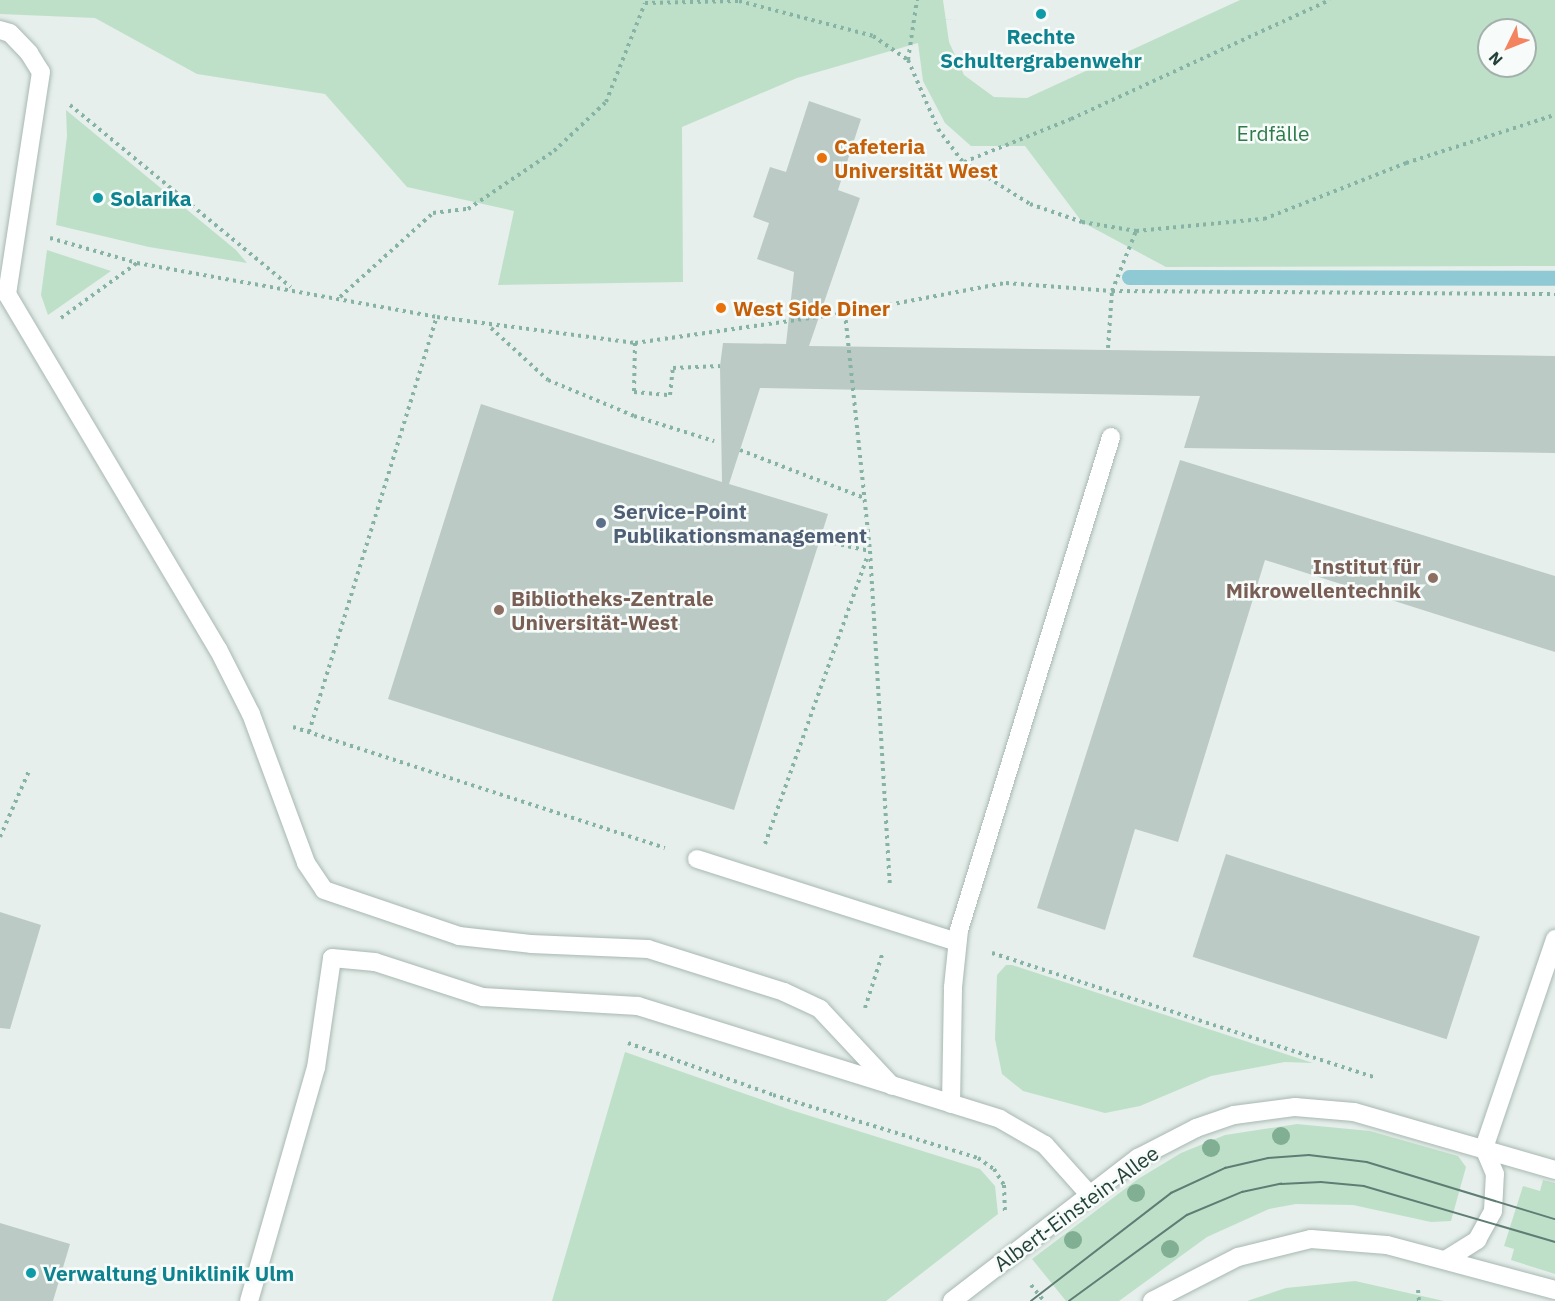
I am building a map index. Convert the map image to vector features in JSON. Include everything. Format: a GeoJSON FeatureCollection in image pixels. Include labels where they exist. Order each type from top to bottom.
{"type":"FeatureCollection","features":[{"type":"Feature","properties":{"kind":"street"},"geometry":{"type":"LineString","coordinates":[[0,30],[10,33],[29,53],[41,72],[7,294],[218,649],[251,714],[306,863],[324,890],[459,936],[531,944],[648,949],[803,999],[820,1009],[845,1033],[892,1086]]}},
{"type":"Feature","properties":{"kind":"street"},"geometry":{"type":"LineString","coordinates":[[951,1104],[957,942],[1111,437]]}},
{"type":"Feature","properties":{"kind":"street"},"geometry":{"type":"LineString","coordinates":[[697,859],[957,942]]}},
{"type":"Feature","properties":{"kind":"street"},"geometry":{"type":"LineString","coordinates":[[1447,1258],[1477,1240],[1493,1211],[1495,1174],[1484,1148],[1555,939]]}},
{"type":"Feature","properties":{"kind":"street"},"geometry":{"type":"LineString","coordinates":[[249,1301],[316,1068],[332,958],[375,962],[483,998],[638,1006],[951,1104],[1032,1134],[1058,1156],[1089,1194]]}},
{"type":"Feature","properties":{"kind":"street","name":"Albert-Einstein-Allee"},"geometry":{"type":"LineString","coordinates":[[952,1301],[1138,1158],[1196,1128],[1273,1108],[1354,1112],[1555,1170]]}},
{"type":"Feature","properties":{"kind":"street"},"geometry":{"type":"LineString","coordinates":[[1152,1301],[1238,1257],[1311,1239],[1347,1239],[1447,1258],[1555,1290]]}},
{"type":"Feature","properties":{"kind":"path"},"geometry":{"type":"LineString","coordinates":[[340,297],[433,213],[468,209],[554,151],[606,102],[645,3],[739,0],[873,36],[908,60]]}},
{"type":"Feature","properties":{"kind":"path"},"geometry":{"type":"LineString","coordinates":[[917,0],[908,60],[938,129],[963,162],[1030,204],[1082,222],[1136,231],[1264,219],[1406,163],[1555,115]]}},
{"type":"Feature","properties":{"kind":"path"},"geometry":{"type":"LineString","coordinates":[[963,162],[1071,119],[1330,0]]}},
{"type":"Feature","properties":{"kind":"path"},"geometry":{"type":"LineString","coordinates":[[40,80],[292,288]]}},
{"type":"Feature","properties":{"kind":"path"},"geometry":{"type":"LineString","coordinates":[[17,227],[137,263],[292,288],[491,327],[635,343],[845,313],[1006,283],[1112,291],[1555,294]]}},
{"type":"Feature","properties":{"kind":"path"},"geometry":{"type":"LineString","coordinates":[[1108,348],[1112,291],[1136,231]]}},
{"type":"Feature","properties":{"kind":"path"},"geometry":{"type":"LineString","coordinates":[[53,323],[137,263]]}},
{"type":"Feature","properties":{"kind":"path"},"geometry":{"type":"LineString","coordinates":[[845,313],[862,497],[870,551],[892,921],[864,1011],[845,1033]]}},
{"type":"Feature","properties":{"kind":"path"},"geometry":{"type":"LineString","coordinates":[[309,732],[437,317]]}},
{"type":"Feature","properties":{"kind":"path"},"geometry":{"type":"LineString","coordinates":[[491,327],[548,380],[634,416],[714,441]]}},
{"type":"Feature","properties":{"kind":"path"},"geometry":{"type":"LineString","coordinates":[[635,343],[634,392],[670,395],[673,368],[720,366]]}},
{"type":"Feature","properties":{"kind":"path"},"geometry":{"type":"LineString","coordinates":[[740,450],[862,497]]}},
{"type":"Feature","properties":{"kind":"path"},"geometry":{"type":"LineString","coordinates":[[819,540],[870,551]]}},
{"type":"Feature","properties":{"kind":"path"},"geometry":{"type":"LineString","coordinates":[[753,877],[870,551]]}},
{"type":"Feature","properties":{"kind":"path"},"geometry":{"type":"LineString","coordinates":[[251,714],[697,859]]}},
{"type":"Feature","properties":{"kind":"path"},"geometry":{"type":"LineString","coordinates":[[0,837],[29,771]]}},
{"type":"Feature","properties":{"kind":"path"},"geometry":{"type":"LineString","coordinates":[[987,952],[1376,1078]]}},
{"type":"Feature","properties":{"kind":"path"},"geometry":{"type":"LineString","coordinates":[[628,1043],[773,1095],[978,1158],[994,1169],[1004,1185],[1007,1205],[1001,1224]]}},
{"type":"Feature","properties":{"kind":"green space","name":"Erdfälle"},"geometry":{"type":"Polygon","coordinates":[[[0,0],[943,0],[949,42],[964,75],[994,97],[1027,98],[1240,0],[1555,0],[1555,266],[1166,267],[1082,222],[1025,146],[971,146],[945,123],[923,81],[918,43],[797,78],[682,127],[683,282],[498,285],[514,211],[407,187],[325,94],[197,74],[95,18],[0,14],[0,0]]]}},
{"type":"Feature","properties":{"kind":"green space"},"geometry":{"type":"Polygon","coordinates":[[[66,110],[236,250],[247,263],[149,247],[56,225],[67,136],[66,110]]]}},
{"type":"Feature","properties":{"kind":"green space"},"geometry":{"type":"Polygon","coordinates":[[[47,250],[111,271],[48,315],[41,295],[47,250]]]}},
{"type":"Feature","properties":{"kind":"green space"},"geometry":{"type":"Polygon","coordinates":[[[1006,965],[1012,965],[1313,1063],[1285,1062],[1211,1076],[1140,1106],[1105,1113],[1023,1091],[1002,1074],[995,1039],[997,975],[1006,965]]]}},
{"type":"Feature","properties":{"kind":"green space"},"geometry":{"type":"Polygon","coordinates":[[[625,1052],[791,1110],[980,1169],[995,1186],[998,1214],[886,1301],[552,1301],[625,1052]]]}},
{"type":"Feature","properties":{"kind":"green space"},"geometry":{"type":"Polygon","coordinates":[[[1297,1124],[1370,1131],[1458,1156],[1466,1167],[1451,1221],[1431,1222],[1353,1205],[1296,1204],[1269,1209],[1207,1237],[1119,1301],[1066,1301],[1032,1259],[1138,1179],[1181,1153],[1225,1135],[1297,1124]]]}},
{"type":"Feature","properties":{"kind":"green space"},"geometry":{"type":"Polygon","coordinates":[[[1543,1180],[1555,1183],[1555,1274],[1511,1260],[1514,1249],[1504,1246],[1523,1186],[1540,1191],[1543,1180]]]}},
{"type":"Feature","properties":{"kind":"green space"},"geometry":{"type":"Polygon","coordinates":[[[1355,1281],[1444,1301],[1247,1301],[1286,1288],[1355,1281]]]}},
{"type":"Feature","properties":{"kind":"building"},"geometry":{"type":"Polygon","coordinates":[[[809,101],[861,119],[838,190],[860,198],[809,346],[1555,356],[1555,453],[1184,448],[1200,396],[760,388],[729,484],[828,514],[734,810],[388,699],[481,404],[722,482],[720,366],[723,343],[786,344],[794,272],[757,259],[769,223],[753,217],[770,167],[786,172],[809,101]]]}},
{"type":"Feature","properties":{"kind":"building"},"geometry":{"type":"Polygon","coordinates":[[[1180,460],[1555,576],[1555,652],[1265,560],[1178,842],[1135,829],[1105,930],[1037,908],[1180,460]]]}},
{"type":"Feature","properties":{"kind":"building"},"geometry":{"type":"Polygon","coordinates":[[[1226,854],[1480,937],[1447,1039],[1193,957],[1226,854]]]}},
{"type":"Feature","properties":{"kind":"building"},"geometry":{"type":"Polygon","coordinates":[[[0,912],[41,925],[10,1029],[0,1028],[0,912]]]}},
{"type":"Feature","properties":{"kind":"building","name":"Verwaltung Uniklinik Ulm"},"geometry":{"type":"Polygon","coordinates":[[[0,1223],[70,1244],[53,1301],[0,1301],[0,1223]]]}},
{"type":"Feature","properties":{"kind":"waterway"},"geometry":{"type":"LineString","coordinates":[[1129,277],[1555,278]]}},
{"type":"Feature","properties":{"kind":"tram line"},"geometry":{"type":"LineString","coordinates":[[1031,1301],[1171,1193],[1225,1168],[1268,1158],[1309,1155],[1367,1162],[1555,1219]]}},
{"type":"Feature","properties":{"kind":"tram line"},"geometry":{"type":"LineString","coordinates":[[1069,1301],[1187,1215],[1242,1192],[1281,1184],[1321,1182],[1364,1186],[1555,1242]]}},
{"type":"Feature","properties":{"kind":"place","name":"Rechte Schultergrabenwehr"},"geometry":{"type":"Point","coordinates":[1041,14]}},
{"type":"Feature","properties":{"kind":"place","name":"Cafeteria Universität West"},"geometry":{"type":"Point","coordinates":[822,158]}},
{"type":"Feature","properties":{"kind":"place","name":"Solarika"},"geometry":{"type":"Point","coordinates":[98,198]}},
{"type":"Feature","properties":{"kind":"place","name":"West Side Diner"},"geometry":{"type":"Point","coordinates":[721,308]}},
{"type":"Feature","properties":{"kind":"place","name":"Service-Point Publikationsmanagement"},"geometry":{"type":"Point","coordinates":[601,523]}},
{"type":"Feature","properties":{"kind":"place","name":"Institut für Mikrowellentechnik"},"geometry":{"type":"Point","coordinates":[1433,578]}},
{"type":"Feature","properties":{"kind":"place","name":"Bibliotheks-Zentrale Universität-West"},"geometry":{"type":"Point","coordinates":[499,610]}},
{"type":"Feature","properties":{"kind":"place","name":"Verwaltung Uniklinik Ulm"},"geometry":{"type":"Point","coordinates":[31,1273]}}]}
